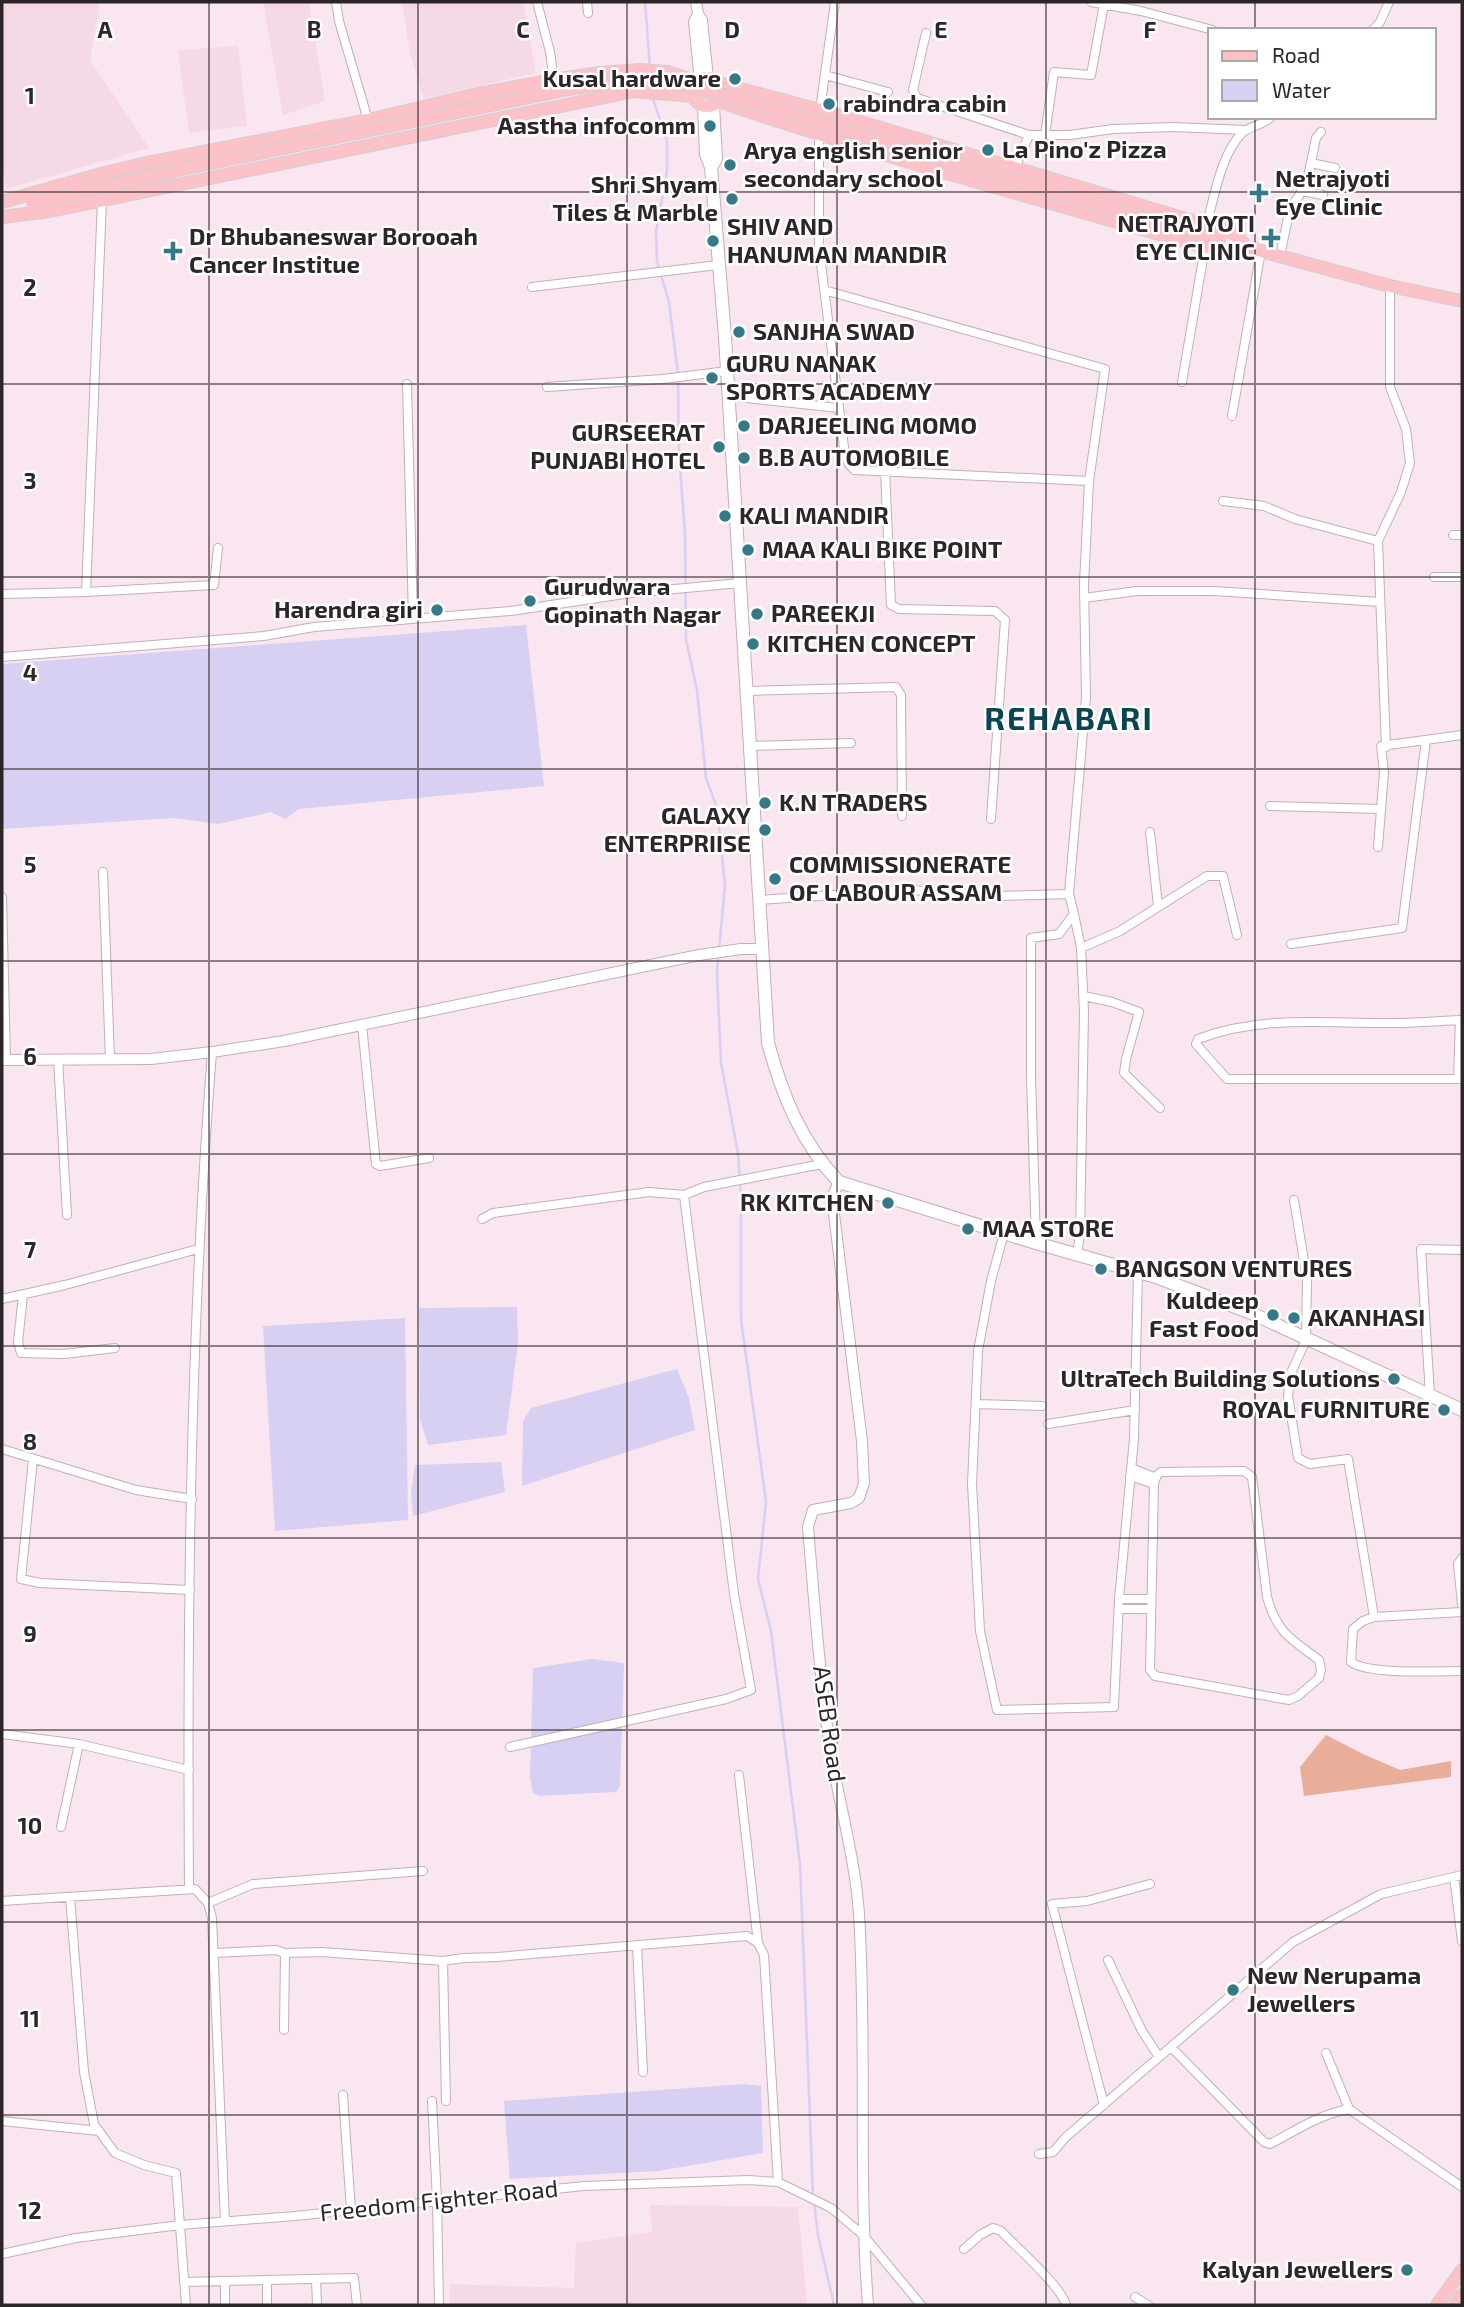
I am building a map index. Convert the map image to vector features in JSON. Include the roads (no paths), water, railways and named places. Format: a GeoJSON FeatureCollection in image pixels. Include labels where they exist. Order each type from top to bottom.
{"type":"FeatureCollection","features":[{"type":"Feature","properties":{"kind":"main road"},"geometry":{"type":"LineString","coordinates":[[2,202],[150,162],[368,120],[478,94],[599,73],[640,70],[667,72],[820,110],[1236,234],[1247,248]]}},
{"type":"Feature","properties":{"kind":"main road"},"geometry":{"type":"LineString","coordinates":[[18,198],[32,203],[519,98],[634,80],[680,84],[733,97],[1247,248],[1390,286],[1462,301]]}},
{"type":"Feature","properties":{"kind":"main road"},"geometry":{"type":"LineString","coordinates":[[706,81],[694,88],[707,102],[716,159],[711,167],[729,396],[768,1042],[781,1089],[806,1141],[839,1182],[1138,1272],[1251,1313],[1462,1410]]}},
{"type":"Feature","properties":{"kind":"main road"},"geometry":{"type":"LineString","coordinates":[[706,81],[722,94],[707,102]]}},
{"type":"Feature","properties":{"kind":"main road"},"geometry":{"type":"LineString","coordinates":[[2,216],[102,200],[634,91],[675,95],[707,102],[1011,193],[1205,247],[1236,252],[1247,248]]}},
{"type":"Feature","properties":{"kind":"main road"},"geometry":{"type":"LineString","coordinates":[[23,214],[32,203]]}},
{"type":"Feature","properties":{"kind":"main road"},"geometry":{"type":"LineString","coordinates":[[1437,2305],[1462,2270]]}},
{"type":"Feature","properties":{"kind":"main road"},"geometry":{"type":"LineString","coordinates":[[1455,2305],[1462,2295]]}},
{"type":"Feature","properties":{"kind":"street"},"geometry":{"type":"LineString","coordinates":[[337,2],[339,20],[368,120]]}},
{"type":"Feature","properties":{"kind":"street"},"geometry":{"type":"LineString","coordinates":[[537,2],[554,80]]}},
{"type":"Feature","properties":{"kind":"street"},"geometry":{"type":"LineString","coordinates":[[587,2],[588,13]]}},
{"type":"Feature","properties":{"kind":"street"},"geometry":{"type":"LineString","coordinates":[[696,2],[698,14],[695,22],[706,81]]}},
{"type":"Feature","properties":{"kind":"street"},"geometry":{"type":"LineString","coordinates":[[820,110],[835,2]]}},
{"type":"Feature","properties":{"kind":"street"},"geometry":{"type":"LineString","coordinates":[[1091,2],[1208,29]]}},
{"type":"Feature","properties":{"kind":"street"},"geometry":{"type":"LineString","coordinates":[[1375,28],[1389,2]]}},
{"type":"Feature","properties":{"kind":"street"},"geometry":{"type":"LineString","coordinates":[[1045,135],[1054,72],[1091,75],[1104,4]]}},
{"type":"Feature","properties":{"kind":"street"},"geometry":{"type":"LineString","coordinates":[[926,33],[913,90],[916,98],[1029,135],[1070,135],[1113,129],[1172,127],[1246,130],[1264,124],[1269,119]]}},
{"type":"Feature","properties":{"kind":"street"},"geometry":{"type":"LineString","coordinates":[[825,75],[888,92]]}},
{"type":"Feature","properties":{"kind":"street"},"geometry":{"type":"LineString","coordinates":[[1206,226],[1225,163],[1235,141],[1246,130]]}},
{"type":"Feature","properties":{"kind":"street"},"geometry":{"type":"LineString","coordinates":[[1280,256],[1290,208],[1302,191],[1316,138],[1321,132]]}},
{"type":"Feature","properties":{"kind":"street"},"geometry":{"type":"LineString","coordinates":[[819,135],[819,248],[838,408],[848,463],[854,470],[1088,481]]}},
{"type":"Feature","properties":{"kind":"street"},"geometry":{"type":"LineString","coordinates":[[1014,168],[1029,135]]}},
{"type":"Feature","properties":{"kind":"street"},"geometry":{"type":"LineString","coordinates":[[1311,163],[1335,168]]}},
{"type":"Feature","properties":{"kind":"street"},"geometry":{"type":"LineString","coordinates":[[1302,191],[1323,195]]}},
{"type":"Feature","properties":{"kind":"street"},"geometry":{"type":"LineString","coordinates":[[86,592],[102,200]]}},
{"type":"Feature","properties":{"kind":"street"},"geometry":{"type":"LineString","coordinates":[[1182,382],[1205,247]]}},
{"type":"Feature","properties":{"kind":"street"},"geometry":{"type":"LineString","coordinates":[[1232,416],[1261,251]]}},
{"type":"Feature","properties":{"kind":"street"},"geometry":{"type":"LineString","coordinates":[[532,287],[718,265]]}},
{"type":"Feature","properties":{"kind":"street"},"geometry":{"type":"LineString","coordinates":[[1386,747],[1377,541],[1401,492],[1410,463],[1406,429],[1390,387],[1390,286]]}},
{"type":"Feature","properties":{"kind":"street"},"geometry":{"type":"LineString","coordinates":[[824,290],[1105,369],[1088,481],[1084,598],[1086,698],[1069,894],[1081,948],[1084,996],[1080,1235],[1077,1255]]}},
{"type":"Feature","properties":{"kind":"street"},"geometry":{"type":"LineString","coordinates":[[547,387],[663,379],[727,370]]}},
{"type":"Feature","properties":{"kind":"street"},"geometry":{"type":"LineString","coordinates":[[407,384],[413,619]]}},
{"type":"Feature","properties":{"kind":"street"},"geometry":{"type":"LineString","coordinates":[[729,396],[838,408]]}},
{"type":"Feature","properties":{"kind":"street"},"geometry":{"type":"LineString","coordinates":[[885,470],[891,605],[899,609],[995,611],[1005,620],[991,819]]}},
{"type":"Feature","properties":{"kind":"street"},"geometry":{"type":"LineString","coordinates":[[1223,500],[1264,506],[1295,519],[1377,541]]}},
{"type":"Feature","properties":{"kind":"street"},"geometry":{"type":"LineString","coordinates":[[2,594],[214,585],[218,548]]}},
{"type":"Feature","properties":{"kind":"street"},"geometry":{"type":"LineString","coordinates":[[1434,577],[1462,577]]}},
{"type":"Feature","properties":{"kind":"street"},"geometry":{"type":"LineString","coordinates":[[2,657],[264,636],[314,626],[511,611],[740,583]]}},
{"type":"Feature","properties":{"kind":"street"},"geometry":{"type":"LineString","coordinates":[[1084,598],[1137,591],[1214,592],[1380,602]]}},
{"type":"Feature","properties":{"kind":"street"},"geometry":{"type":"LineString","coordinates":[[748,691],[896,687],[901,695],[902,816]]}},
{"type":"Feature","properties":{"kind":"street"},"geometry":{"type":"LineString","coordinates":[[1378,847],[1384,772],[1381,746],[1462,735]]}},
{"type":"Feature","properties":{"kind":"street"},"geometry":{"type":"LineString","coordinates":[[1291,944],[1402,929],[1426,740]]}},
{"type":"Feature","properties":{"kind":"street"},"geometry":{"type":"LineString","coordinates":[[751,746],[851,743]]}},
{"type":"Feature","properties":{"kind":"street"},"geometry":{"type":"LineString","coordinates":[[1270,806],[1380,809]]}},
{"type":"Feature","properties":{"kind":"street"},"geometry":{"type":"LineString","coordinates":[[1150,832],[1158,906]]}},
{"type":"Feature","properties":{"kind":"street"},"geometry":{"type":"LineString","coordinates":[[103,872],[110,1059]]}},
{"type":"Feature","properties":{"kind":"street"},"geometry":{"type":"LineString","coordinates":[[1081,948],[1120,931],[1207,876],[1223,876],[1237,935]]}},
{"type":"Feature","properties":{"kind":"street"},"geometry":{"type":"LineString","coordinates":[[759,900],[909,890],[997,896],[1069,894]]}},
{"type":"Feature","properties":{"kind":"street"},"geometry":{"type":"LineString","coordinates":[[2,897],[4,1060],[151,1059],[212,1052],[362,1025],[699,955],[762,949]]}},
{"type":"Feature","properties":{"kind":"street"},"geometry":{"type":"LineString","coordinates":[[1036,1243],[1031,1075],[1031,938],[1059,934],[1074,914]]}},
{"type":"Feature","properties":{"kind":"street"},"geometry":{"type":"LineString","coordinates":[[1084,996],[1139,1012],[1125,1059],[1124,1073],[1160,1108]]}},
{"type":"Feature","properties":{"kind":"street"},"geometry":{"type":"LineString","coordinates":[[1461,1020],[1458,1079],[1227,1079],[1196,1044],[1198,1039],[1219,1031],[1247,1025],[1314,1021],[1398,1023],[1461,1020]]}},
{"type":"Feature","properties":{"kind":"street"},"geometry":{"type":"LineString","coordinates":[[362,1025],[376,1164],[380,1166],[429,1158]]}},
{"type":"Feature","properties":{"kind":"street"},"geometry":{"type":"LineString","coordinates":[[190,1889],[190,1590],[198,1249],[212,1052]]}},
{"type":"Feature","properties":{"kind":"street"},"geometry":{"type":"LineString","coordinates":[[58,1059],[67,1215]]}},
{"type":"Feature","properties":{"kind":"street"},"geometry":{"type":"LineString","coordinates":[[482,1219],[493,1213],[649,1192],[684,1195],[704,1187],[822,1164]]}},
{"type":"Feature","properties":{"kind":"street","name":"ASEB Road"},"geometry":{"type":"LineString","coordinates":[[839,1182],[834,1193],[833,1206],[862,1441],[864,1483],[859,1498],[851,1503],[813,1510],[808,1527],[820,1675],[830,1746],[853,1864],[859,1914],[862,1981],[863,2235],[868,2305]]}},
{"type":"Feature","properties":{"kind":"street"},"geometry":{"type":"LineString","coordinates":[[510,1747],[714,1702],[751,1690],[734,1594],[684,1195]]}},
{"type":"Feature","properties":{"kind":"street"},"geometry":{"type":"LineString","coordinates":[[1294,1200],[1307,1279],[1306,1340],[1291,1373],[1288,1396],[1295,1450],[1298,1458],[1310,1464],[1348,1459],[1374,1617]]}},
{"type":"Feature","properties":{"kind":"street"},"geometry":{"type":"LineString","coordinates":[[1004,1233],[991,1280],[978,1351],[972,1484],[980,1631],[997,1710],[1114,1707],[1119,1599],[1135,1410],[1138,1272]]}},
{"type":"Feature","properties":{"kind":"street"},"geometry":{"type":"LineString","coordinates":[[2,1299],[23,1296],[198,1249]]}},
{"type":"Feature","properties":{"kind":"street"},"geometry":{"type":"LineString","coordinates":[[1430,1395],[1421,1249],[1462,1250]]}},
{"type":"Feature","properties":{"kind":"street"},"geometry":{"type":"LineString","coordinates":[[23,1296],[18,1342],[21,1353],[64,1354],[115,1348]]}},
{"type":"Feature","properties":{"kind":"street"},"geometry":{"type":"LineString","coordinates":[[976,1404],[1042,1406]]}},
{"type":"Feature","properties":{"kind":"street"},"geometry":{"type":"LineString","coordinates":[[1048,1424],[1135,1410]]}},
{"type":"Feature","properties":{"kind":"street"},"geometry":{"type":"LineString","coordinates":[[2,1449],[136,1490],[192,1499]]}},
{"type":"Feature","properties":{"kind":"street"},"geometry":{"type":"LineString","coordinates":[[33,1459],[21,1578],[40,1583],[190,1590]]}},
{"type":"Feature","properties":{"kind":"street"},"geometry":{"type":"LineString","coordinates":[[1131,1472],[1155,1481]]}},
{"type":"Feature","properties":{"kind":"street"},"geometry":{"type":"LineString","coordinates":[[1161,1472],[1249,1473],[1252,1477],[1267,1597],[1272,1616],[1283,1633],[1319,1660],[1319,1678],[1289,1700],[1155,1676],[1150,1670],[1150,1604],[1155,1481],[1161,1472]]}},
{"type":"Feature","properties":{"kind":"street"},"geometry":{"type":"LineString","coordinates":[[1462,1558],[1458,1564],[1462,1605]]}},
{"type":"Feature","properties":{"kind":"street"},"geometry":{"type":"LineString","coordinates":[[1119,1599],[1150,1604]]}},
{"type":"Feature","properties":{"kind":"street"},"geometry":{"type":"LineString","coordinates":[[1119,1609],[1150,1604]]}},
{"type":"Feature","properties":{"kind":"street"},"geometry":{"type":"LineString","coordinates":[[1462,1612],[1374,1617],[1363,1621],[1353,1629],[1351,1662],[1357,1666],[1375,1669],[1462,1671]]}},
{"type":"Feature","properties":{"kind":"street"},"geometry":{"type":"LineString","coordinates":[[2,1734],[79,1744],[189,1770]]}},
{"type":"Feature","properties":{"kind":"street"},"geometry":{"type":"LineString","coordinates":[[61,1827],[79,1744]]}},
{"type":"Feature","properties":{"kind":"street"},"geometry":{"type":"LineString","coordinates":[[739,1775],[758,1943],[764,1955],[778,2182]]}},
{"type":"Feature","properties":{"kind":"street"},"geometry":{"type":"LineString","coordinates":[[208,1903],[253,1884],[424,1871]]}},
{"type":"Feature","properties":{"kind":"street"},"geometry":{"type":"LineString","coordinates":[[1039,2154],[1053,2152],[1293,1942],[1381,1894],[1458,1876],[1462,1941]]}},
{"type":"Feature","properties":{"kind":"street"},"geometry":{"type":"LineString","coordinates":[[1104,2105],[1052,1903],[1087,1900],[1150,1884]]}},
{"type":"Feature","properties":{"kind":"street"},"geometry":{"type":"LineString","coordinates":[[2,1901],[195,1889],[208,1903],[212,1918],[214,1953],[225,2221]]}},
{"type":"Feature","properties":{"kind":"street"},"geometry":{"type":"LineString","coordinates":[[71,1896],[84,2072],[94,2124],[115,2153],[144,2165],[176,2173],[186,2305]]}},
{"type":"Feature","properties":{"kind":"street"},"geometry":{"type":"LineString","coordinates":[[214,1953],[276,1950],[285,1953],[322,1952],[443,1961],[747,1936],[758,1943]]}},
{"type":"Feature","properties":{"kind":"street"},"geometry":{"type":"LineString","coordinates":[[637,1945],[643,2072]]}},
{"type":"Feature","properties":{"kind":"street"},"geometry":{"type":"LineString","coordinates":[[284,2030],[285,1953]]}},
{"type":"Feature","properties":{"kind":"street"},"geometry":{"type":"LineString","coordinates":[[1108,1960],[1159,2057]]}},
{"type":"Feature","properties":{"kind":"street"},"geometry":{"type":"LineString","coordinates":[[443,1961],[446,2101]]}},
{"type":"Feature","properties":{"kind":"street"},"geometry":{"type":"LineString","coordinates":[[1171,2047],[1266,2144],[1337,2111],[1349,2109]]}},
{"type":"Feature","properties":{"kind":"street"},"geometry":{"type":"LineString","coordinates":[[1326,2053],[1349,2109],[1462,2187]]}},
{"type":"Feature","properties":{"kind":"street"},"geometry":{"type":"LineString","coordinates":[[342,2095],[351,2210]]}},
{"type":"Feature","properties":{"kind":"street"},"geometry":{"type":"LineString","coordinates":[[432,2101],[438,2201],[439,2305]]}},
{"type":"Feature","properties":{"kind":"street"},"geometry":{"type":"LineString","coordinates":[[2,2121],[99,2131]]}},
{"type":"Feature","properties":{"kind":"street","name":"Freedom Fighter Road"},"geometry":{"type":"LineString","coordinates":[[2,2254],[76,2238],[180,2224],[584,2186],[748,2180],[778,2182],[831,2208],[863,2235],[922,2305]]}},
{"type":"Feature","properties":{"kind":"street"},"geometry":{"type":"LineString","coordinates":[[964,2249],[993,2228],[1000,2231],[1054,2286],[1066,2305]]}},
{"type":"Feature","properties":{"kind":"street"},"geometry":{"type":"LineString","coordinates":[[184,2281],[355,2278],[357,2305]]}},
{"type":"Feature","properties":{"kind":"street"},"geometry":{"type":"LineString","coordinates":[[316,2279],[317,2305]]}},
{"type":"Feature","properties":{"kind":"street"},"geometry":{"type":"LineString","coordinates":[[267,2280],[267,2305]]}},
{"type":"Feature","properties":{"kind":"street"},"geometry":{"type":"LineString","coordinates":[[225,2281],[225,2305]]}},
{"type":"Feature","properties":{"kind":"street"},"geometry":{"type":"LineString","coordinates":[[1135,2297],[1148,2305]]}},
{"type":"Feature","properties":{"kind":"water"},"geometry":{"type":"Polygon","coordinates":[[[526,625],[544,786],[299,809],[285,819],[271,812],[219,824],[174,818],[2,829],[2,664],[526,625]]]}},
{"type":"Feature","properties":{"kind":"water"},"geometry":{"type":"Polygon","coordinates":[[[517,1307],[518,1343],[506,1435],[428,1445],[420,1419],[419,1308],[517,1307]]]}},
{"type":"Feature","properties":{"kind":"water"},"geometry":{"type":"Polygon","coordinates":[[[405,1318],[408,1520],[275,1531],[263,1326],[405,1318]]]}},
{"type":"Feature","properties":{"kind":"water"},"geometry":{"type":"Polygon","coordinates":[[[677,1369],[689,1398],[695,1430],[522,1486],[523,1421],[531,1408],[677,1369]]]}},
{"type":"Feature","properties":{"kind":"water"},"geometry":{"type":"Polygon","coordinates":[[[501,1462],[505,1492],[413,1516],[411,1494],[415,1465],[501,1462]]]}},
{"type":"Feature","properties":{"kind":"water"},"geometry":{"type":"Polygon","coordinates":[[[592,1659],[624,1663],[620,1786],[616,1792],[539,1796],[533,1793],[530,1778],[533,1668],[592,1659]]]}},
{"type":"Feature","properties":{"kind":"water"},"geometry":{"type":"Polygon","coordinates":[[[745,2084],[761,2086],[763,2153],[658,2171],[510,2179],[504,2101],[745,2084]]]}},
{"type":"Feature","properties":{"kind":"waterway"},"geometry":{"type":"LineString","coordinates":[[645,2],[650,68]]}},
{"type":"Feature","properties":{"kind":"waterway"},"geometry":{"type":"LineString","coordinates":[[652,96],[667,141],[667,171],[656,232],[657,261],[669,302],[678,374]]}},
{"type":"Feature","properties":{"kind":"waterway"},"geometry":{"type":"LineString","coordinates":[[678,380],[679,454],[685,532],[686,640],[697,690],[706,778],[717,808],[725,885],[719,950]]}},
{"type":"Feature","properties":{"kind":"waterway"},"geometry":{"type":"LineString","coordinates":[[718,957],[721,1063],[738,1153],[741,1196],[741,1319],[766,1502],[758,1579],[771,1631],[800,1864],[813,2195]]}},
{"type":"Feature","properties":{"kind":"waterway"},"geometry":{"type":"LineString","coordinates":[[814,2202],[818,2235],[834,2305]]}},
{"type":"Feature","properties":{"kind":"place","name":"Kusal hardware"},"geometry":{"type":"Point","coordinates":[735,79]}},
{"type":"Feature","properties":{"kind":"place","name":"rabindra cabin"},"geometry":{"type":"Point","coordinates":[829,104]}},
{"type":"Feature","properties":{"kind":"place","name":"Aastha infocomm"},"geometry":{"type":"Point","coordinates":[710,126]}},
{"type":"Feature","properties":{"kind":"place","name":"La Pino'z Pizza"},"geometry":{"type":"Point","coordinates":[988,150]}},
{"type":"Feature","properties":{"kind":"place","name":"Arya english senior secondary school"},"geometry":{"type":"Point","coordinates":[730,165]}},
{"type":"Feature","properties":{"kind":"place","name":"Netrajyoti Eye Clinic"},"geometry":{"type":"Point","coordinates":[1259,193]}},
{"type":"Feature","properties":{"kind":"place","name":"Shri Shyam Tiles & Marble"},"geometry":{"type":"Point","coordinates":[732,199]}},
{"type":"Feature","properties":{"kind":"place","name":"NETRAJYOTI EYE CLINIC"},"geometry":{"type":"Point","coordinates":[1271,238]}},
{"type":"Feature","properties":{"kind":"place","name":"SHIV AND HANUMAN MANDIR"},"geometry":{"type":"Point","coordinates":[713,241]}},
{"type":"Feature","properties":{"kind":"place","name":"Dr Bhubaneswar Borooah Cancer Institue"},"geometry":{"type":"Point","coordinates":[173,251]}},
{"type":"Feature","properties":{"kind":"place","name":"SANJHA SWAD"},"geometry":{"type":"Point","coordinates":[739,332]}},
{"type":"Feature","properties":{"kind":"place","name":"GURU NANAK SPORTS ACADEMY"},"geometry":{"type":"Point","coordinates":[712,378]}},
{"type":"Feature","properties":{"kind":"place","name":"DARJEELING MOMO"},"geometry":{"type":"Point","coordinates":[744,426]}},
{"type":"Feature","properties":{"kind":"place","name":"GURSEERAT PUNJABI HOTEL"},"geometry":{"type":"Point","coordinates":[719,447]}},
{"type":"Feature","properties":{"kind":"place","name":"B.B AUTOMOBILE"},"geometry":{"type":"Point","coordinates":[744,458]}},
{"type":"Feature","properties":{"kind":"place","name":"KALI MANDIR"},"geometry":{"type":"Point","coordinates":[725,516]}},
{"type":"Feature","properties":{"kind":"place","name":"MAA KALI BIKE POINT"},"geometry":{"type":"Point","coordinates":[748,550]}},
{"type":"Feature","properties":{"kind":"place","name":"Gurudwara Gopinath Nagar"},"geometry":{"type":"Point","coordinates":[530,601]}},
{"type":"Feature","properties":{"kind":"place","name":"Harendra giri"},"geometry":{"type":"Point","coordinates":[437,610]}},
{"type":"Feature","properties":{"kind":"place","name":"PAREEKJI"},"geometry":{"type":"Point","coordinates":[757,614]}},
{"type":"Feature","properties":{"kind":"place","name":"KITCHEN CONCEPT"},"geometry":{"type":"Point","coordinates":[753,644]}},
{"type":"Feature","properties":{"kind":"place","name":"K.N TRADERS"},"geometry":{"type":"Point","coordinates":[765,803]}},
{"type":"Feature","properties":{"kind":"place","name":"GALAXY ENTERPRIISE"},"geometry":{"type":"Point","coordinates":[765,830]}},
{"type":"Feature","properties":{"kind":"place","name":"COMMISSIONERATE OF LABOUR ASSAM"},"geometry":{"type":"Point","coordinates":[775,879]}},
{"type":"Feature","properties":{"kind":"place","name":"RK KITCHEN"},"geometry":{"type":"Point","coordinates":[888,1203]}},
{"type":"Feature","properties":{"kind":"place","name":"MAA STORE"},"geometry":{"type":"Point","coordinates":[968,1229]}},
{"type":"Feature","properties":{"kind":"place","name":"BANGSON VENTURES"},"geometry":{"type":"Point","coordinates":[1101,1269]}},
{"type":"Feature","properties":{"kind":"place","name":"Kuldeep Fast Food"},"geometry":{"type":"Point","coordinates":[1273,1315]}},
{"type":"Feature","properties":{"kind":"place","name":"AKANHASI"},"geometry":{"type":"Point","coordinates":[1294,1318]}},
{"type":"Feature","properties":{"kind":"place","name":"UltraTech Building Solutions"},"geometry":{"type":"Point","coordinates":[1394,1379]}},
{"type":"Feature","properties":{"kind":"place","name":"ROYAL FURNITURE"},"geometry":{"type":"Point","coordinates":[1444,1410]}},
{"type":"Feature","properties":{"kind":"place","name":"New Nerupama Jewellers"},"geometry":{"type":"Point","coordinates":[1233,1990]}},
{"type":"Feature","properties":{"kind":"place","name":"Kalyan Jewellers"},"geometry":{"type":"Point","coordinates":[1407,2270]}},
{"type":"Feature","properties":{"kind":"district","name":"REHABARI"},"geometry":{"type":"Point","coordinates":[1069,719]}}]}
